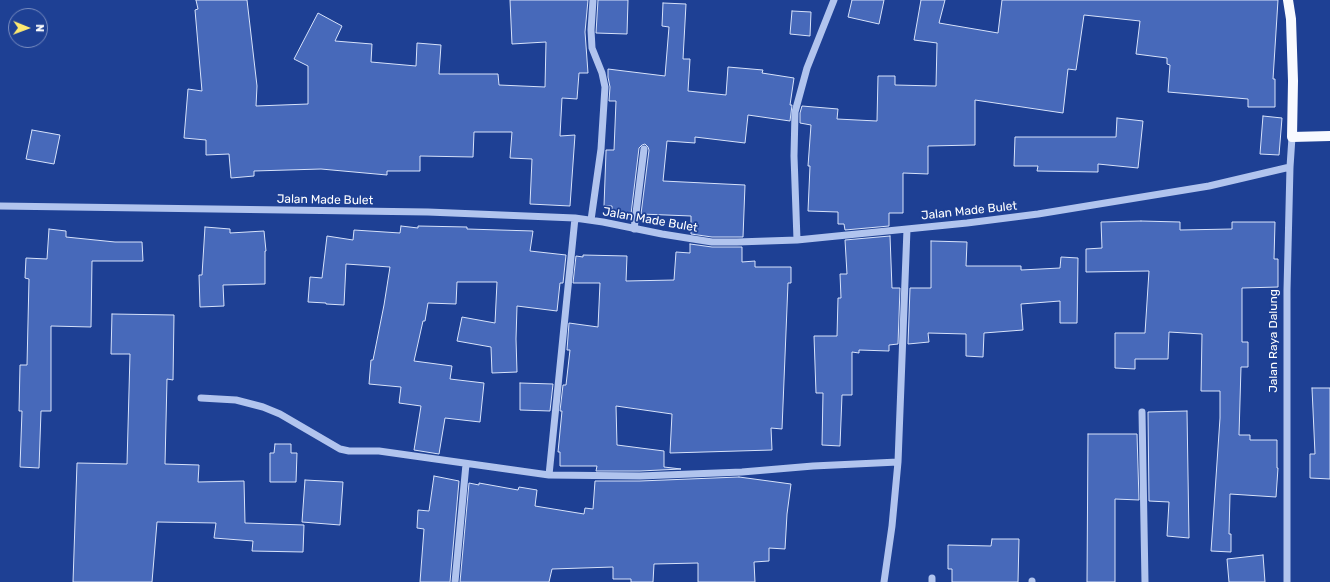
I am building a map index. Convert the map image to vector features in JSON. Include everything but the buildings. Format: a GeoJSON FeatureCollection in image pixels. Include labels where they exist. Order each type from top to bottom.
{"type":"FeatureCollection","features":[{"type":"Feature","properties":{"kind":"main road"},"geometry":{"type":"LineString","coordinates":[[1288,0],[1291,25],[1293,81],[1292,137],[1330,136]]}},
{"type":"Feature","properties":{"kind":"street"},"geometry":{"type":"LineString","coordinates":[[591,220],[601,149],[605,87],[602,73],[592,48],[592,0]]}},
{"type":"Feature","properties":{"kind":"street"},"geometry":{"type":"LineString","coordinates":[[797,240],[794,156],[795,112],[807,68],[834,0]]}},
{"type":"Feature","properties":{"kind":"street","name":"Jalan Raya Dalung"},"geometry":{"type":"LineString","coordinates":[[1287,582],[1287,290],[1292,137]]}},
{"type":"Feature","properties":{"kind":"street"},"geometry":{"type":"LineString","coordinates":[[634,229],[644,149]]}},
{"type":"Feature","properties":{"kind":"street","name":"Jalan Made Bulet"},"geometry":{"type":"LineString","coordinates":[[0,206],[428,212],[575,218],[712,242],[737,242],[797,240],[1030,215],[1209,186],[1290,167]]}},
{"type":"Feature","properties":{"kind":"street"},"geometry":{"type":"LineString","coordinates":[[0,206],[0,212]]}},
{"type":"Feature","properties":{"kind":"street"},"geometry":{"type":"LineString","coordinates":[[549,475],[575,218]]}},
{"type":"Feature","properties":{"kind":"street"},"geometry":{"type":"LineString","coordinates":[[884,582],[892,526],[898,462],[907,229]]}},
{"type":"Feature","properties":{"kind":"street"},"geometry":{"type":"LineString","coordinates":[[201,398],[236,400],[263,406],[280,414],[340,449],[349,451],[379,451],[549,475],[640,476],[742,472],[813,466],[898,462]]}},
{"type":"Feature","properties":{"kind":"street"},"geometry":{"type":"LineString","coordinates":[[1142,412],[1145,582]]}},
{"type":"Feature","properties":{"kind":"street"},"geometry":{"type":"LineString","coordinates":[[455,582],[466,464]]}}]}
